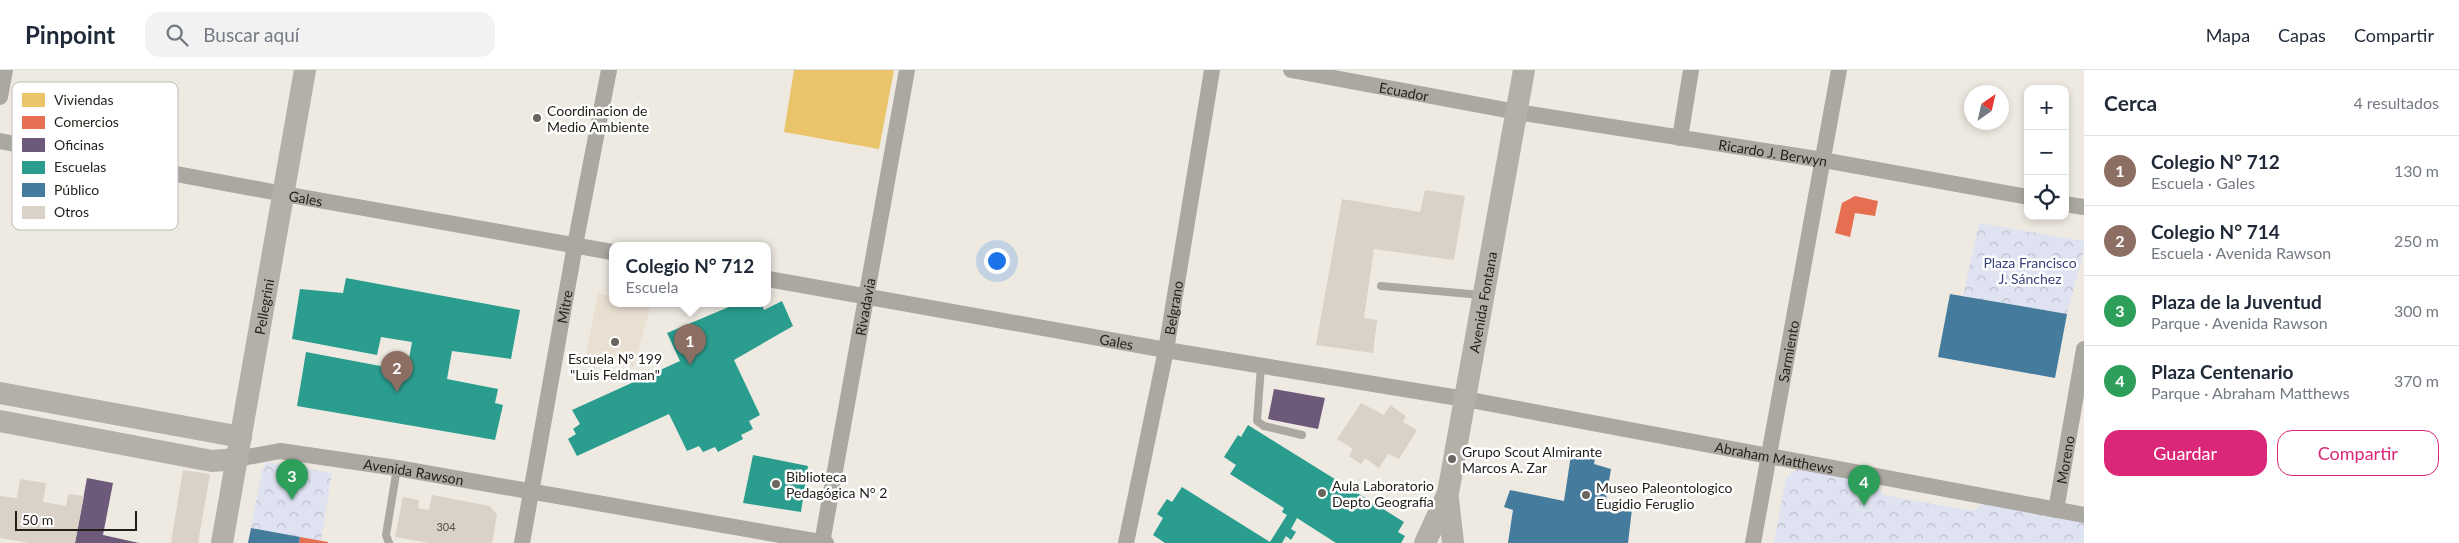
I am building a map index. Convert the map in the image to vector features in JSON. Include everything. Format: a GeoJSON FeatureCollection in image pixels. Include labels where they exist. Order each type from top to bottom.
{"type":"FeatureCollection","features":[{"type":"Feature","properties":{"kind":"street"},"geometry":{"type":"LineString","coordinates":[[0,96],[5,70]]}},
{"type":"Feature","properties":{"kind":"street","name":"Pellegrini"},"geometry":{"type":"LineString","coordinates":[[222,543],[305,70]]}},
{"type":"Feature","properties":{"kind":"street","name":"Mitre"},"geometry":{"type":"LineString","coordinates":[[522,543],[608,70]]}},
{"type":"Feature","properties":{"kind":"street","name":"Rivadavia"},"geometry":{"type":"LineString","coordinates":[[823,543],[907,70]]}},
{"type":"Feature","properties":{"kind":"street","name":"Belgrano"},"geometry":{"type":"LineString","coordinates":[[1126,543],[1166,350],[1212,70]]}},
{"type":"Feature","properties":{"kind":"street","name":"Ecuador"},"geometry":{"type":"LineString","coordinates":[[1291,70],[1346,75],[1517,112]]}},
{"type":"Feature","properties":{"kind":"street","name":"Avenida Fontana"},"geometry":{"type":"LineString","coordinates":[[1425,543],[1448,493],[1524,70]]}},
{"type":"Feature","properties":{"kind":"street"},"geometry":{"type":"LineString","coordinates":[[1680,138],[1691,70]]}},
{"type":"Feature","properties":{"kind":"street","name":"Sarmiento"},"geometry":{"type":"LineString","coordinates":[[1753,543],[1839,70]]}},
{"type":"Feature","properties":{"kind":"street","name":"Ricardo J. Berwyn"},"geometry":{"type":"LineString","coordinates":[[1517,112],[1823,160],[2024,196]]}},
{"type":"Feature","properties":{"kind":"street","name":"Gales"},"geometry":{"type":"LineString","coordinates":[[178,174],[609,251]]}},
{"type":"Feature","properties":{"kind":"street"},"geometry":{"type":"LineString","coordinates":[[2069,205],[2084,207]]}},
{"type":"Feature","properties":{"kind":"street","name":"Gales"},"geometry":{"type":"LineString","coordinates":[[771,280],[1166,350],[1465,399]]}},
{"type":"Feature","properties":{"kind":"street","name":"Moreno"},"geometry":{"type":"LineString","coordinates":[[2056,510],[2084,349]]}},
{"type":"Feature","properties":{"kind":"street","name":"Avenida Rawson"},"geometry":{"type":"LineString","coordinates":[[0,393],[239,448],[280,451],[398,468],[823,543]]}},
{"type":"Feature","properties":{"kind":"street","name":"Abraham Matthews"},"geometry":{"type":"LineString","coordinates":[[1465,399],[1769,458],[2084,515]]}},
{"type":"Feature","properties":{"kind":"street","name":"Avenida Rawson"},"geometry":{"type":"LineString","coordinates":[[0,421],[212,460],[239,448]]}},
{"type":"Feature","properties":{"kind":"street","name":"Avenida Fontana"},"geometry":{"type":"LineString","coordinates":[[1448,493],[1453,543]]}},
{"type":"Feature","properties":{"kind":"lane"},"geometry":{"type":"LineString","coordinates":[[1381,286],[1484,295]]}},
{"type":"Feature","properties":{"kind":"lane"},"geometry":{"type":"LineString","coordinates":[[1261,366],[1257,421],[1264,426],[1302,435]]}},
{"type":"Feature","properties":{"kind":"lane"},"geometry":{"type":"LineString","coordinates":[[389,543],[386,535],[398,468]]}},
{"type":"Feature","properties":{"kind":"shaded area","name":"Escuela N° 199 \"Luis Feldman\""},"geometry":{"type":"Polygon","coordinates":[[[598,293],[609,295],[609,307],[650,307],[634,367],[585,360],[598,293]]]}},
{"type":"Feature","properties":{"kind":"green space","name":"Plaza Francisco J. Sánchez"},"geometry":{"type":"Polygon","coordinates":[[[1979,223],[2084,241],[2084,250],[2067,314],[1963,296],[1979,223]]]}},
{"type":"Feature","properties":{"kind":"green space"},"geometry":{"type":"Polygon","coordinates":[[[267,462],[332,473],[321,541],[251,528],[262,470],[267,462]]]}},
{"type":"Feature","properties":{"kind":"green space"},"geometry":{"type":"Polygon","coordinates":[[[1798,468],[1871,480],[1884,495],[1973,511],[1985,502],[2084,520],[2084,543],[1774,543],[1786,478],[1798,468]]]}},
{"type":"Feature","properties":{"kind":"building: Viviendas"},"geometry":{"type":"Polygon","coordinates":[[[794,70],[894,70],[879,149],[784,132],[794,70]]]}},
{"type":"Feature","properties":{"kind":"building: Comercios"},"geometry":{"type":"Polygon","coordinates":[[[1855,196],[1878,201],[1875,216],[1855,213],[1850,237],[1835,233],[1842,203],[1855,196]]]}},
{"type":"Feature","properties":{"kind":"building: Comercios"},"geometry":{"type":"Polygon","coordinates":[[[300,537],[328,542],[328,543],[299,543],[300,537]]]}},
{"type":"Feature","properties":{"kind":"building: Oficinas"},"geometry":{"type":"Polygon","coordinates":[[[1274,389],[1325,398],[1318,429],[1268,419],[1274,389]]]}},
{"type":"Feature","properties":{"kind":"building: Oficinas"},"geometry":{"type":"Polygon","coordinates":[[[87,478],[113,483],[103,535],[139,543],[75,543],[87,478]]]}},
{"type":"Feature","properties":{"kind":"building: Escuelas"},"geometry":{"type":"Polygon","coordinates":[[[346,278],[520,310],[511,359],[452,351],[447,379],[498,389],[495,403],[503,405],[495,440],[297,406],[306,352],[407,371],[412,342],[381,337],[377,355],[292,339],[300,289],[343,293],[346,278]]]}},
{"type":"Feature","properties":{"kind":"building: Escuelas"},"geometry":{"type":"Polygon","coordinates":[[[782,301],[793,326],[734,360],[760,415],[749,421],[753,429],[741,435],[743,439],[718,452],[715,447],[703,452],[699,446],[687,451],[669,414],[577,456],[568,439],[576,434],[573,429],[580,424],[572,410],[680,361],[667,333],[729,307],[763,307],[764,310],[782,301]]]}},
{"type":"Feature","properties":{"kind":"building: Escuelas"},"geometry":{"type":"Polygon","coordinates":[[[1248,425],[1404,522],[1398,532],[1405,536],[1401,543],[1336,543],[1297,518],[1291,529],[1296,532],[1291,540],[1286,536],[1282,543],[1165,543],[1153,535],[1163,518],[1157,514],[1167,499],[1172,502],[1182,487],[1270,542],[1287,515],[1282,512],[1284,508],[1230,474],[1236,465],[1224,457],[1238,435],[1241,437],[1248,425]]]}},
{"type":"Feature","properties":{"kind":"building: Escuelas","name":"Biblioteca Pedagógica N° 2"},"geometry":{"type":"Polygon","coordinates":[[[753,455],[808,466],[801,512],[743,503],[753,455]]]}},
{"type":"Feature","properties":{"kind":"building: Público"},"geometry":{"type":"Polygon","coordinates":[[[1950,294],[2067,314],[2055,378],[1938,357],[1950,294]]]}},
{"type":"Feature","properties":{"kind":"building: Público","name":"Museo Paleontologico Eugidio Feruglio"},"geometry":{"type":"Polygon","coordinates":[[[1572,448],[1596,452],[1594,464],[1611,469],[1605,506],[1632,509],[1628,543],[1508,543],[1513,510],[1504,507],[1510,490],[1564,501],[1572,448]]]}},
{"type":"Feature","properties":{"kind":"building: Público"},"geometry":{"type":"Polygon","coordinates":[[[251,528],[300,537],[299,543],[248,543],[251,528]]]}},
{"type":"Feature","properties":{"kind":"building: Otros"},"geometry":{"type":"Polygon","coordinates":[[[1425,190],[1465,196],[1454,260],[1374,249],[1364,318],[1377,320],[1373,353],[1316,345],[1342,199],[1420,212],[1425,190]]]}},
{"type":"Feature","properties":{"kind":"building: Otros"},"geometry":{"type":"Polygon","coordinates":[[[1361,403],[1384,415],[1390,405],[1406,416],[1403,422],[1417,430],[1399,459],[1388,454],[1379,468],[1365,458],[1361,464],[1349,456],[1353,449],[1337,439],[1361,403]]]}},
{"type":"Feature","properties":{"kind":"building: Otros"},"geometry":{"type":"Polygon","coordinates":[[[183,470],[210,474],[198,543],[171,543],[183,470]]]}},
{"type":"Feature","properties":{"kind":"building: Otros"},"geometry":{"type":"Polygon","coordinates":[[[20,479],[46,483],[43,502],[66,506],[68,494],[84,496],[75,543],[30,543],[0,538],[0,496],[17,498],[20,479]]]}},
{"type":"Feature","properties":{"kind":"building: Otros"},"geometry":{"type":"Polygon","coordinates":[[[432,495],[490,506],[497,515],[492,543],[429,543],[395,537],[403,497],[419,500],[418,508],[429,510],[432,495]]]}},
{"type":"Feature","properties":{"kind":"place","name":"Coordinacion de Medio Ambiente"},"geometry":{"type":"Point","coordinates":[537,118]}},
{"type":"Feature","properties":{"kind":"place","name":"Escuela N° 199 \"Luis Feldman\""},"geometry":{"type":"Point","coordinates":[615,342]}},
{"type":"Feature","properties":{"kind":"place","name":"Colegio N° 712"},"geometry":{"type":"Point","coordinates":[690,365]}},
{"type":"Feature","properties":{"kind":"place","name":"Colegio N° 714"},"geometry":{"type":"Point","coordinates":[397,392]}},
{"type":"Feature","properties":{"kind":"place","name":"Grupo Scout Almirante Marcos A. Zar"},"geometry":{"type":"Point","coordinates":[1452,459]}},
{"type":"Feature","properties":{"kind":"place","name":"Biblioteca Pedagógica N° 2"},"geometry":{"type":"Point","coordinates":[776,484]}},
{"type":"Feature","properties":{"kind":"place","name":"Aula Laboratorio Depto Geografía"},"geometry":{"type":"Point","coordinates":[1322,493]}},
{"type":"Feature","properties":{"kind":"place","name":"Museo Paleontologico Eugidio Feruglio"},"geometry":{"type":"Point","coordinates":[1586,495]}},
{"type":"Feature","properties":{"kind":"place","name":"Plaza de la Juventud"},"geometry":{"type":"Point","coordinates":[292,500]}},
{"type":"Feature","properties":{"kind":"place","name":"Plaza Centenario"},"geometry":{"type":"Point","coordinates":[1864,506]}}]}
